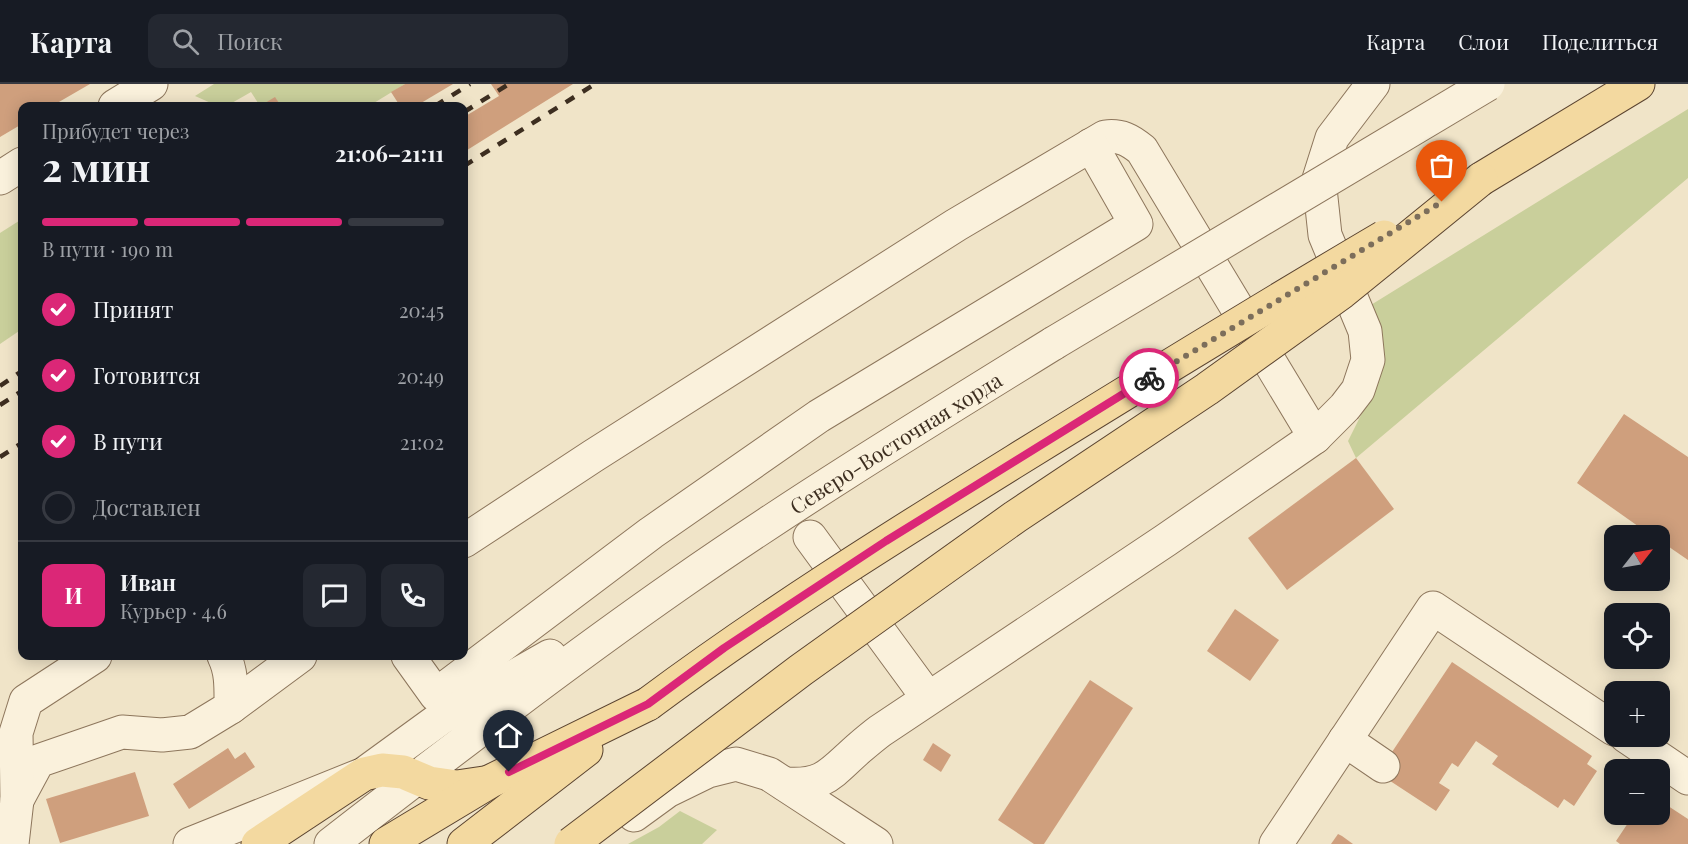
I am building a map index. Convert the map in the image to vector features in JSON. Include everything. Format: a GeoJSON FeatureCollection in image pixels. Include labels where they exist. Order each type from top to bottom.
{"type":"FeatureCollection","features":[{"type":"Feature","properties":{"kind":"main road"},"geometry":{"type":"LineString","coordinates":[[464,844],[724,648],[886,541],[1285,295],[1638,84]]}},
{"type":"Feature","properties":{"kind":"main road"},"geometry":{"type":"LineString","coordinates":[[570,844],[830,649],[1015,517],[1207,389],[1342,292],[1481,179]]}},
{"type":"Feature","properties":{"kind":"main road"},"geometry":{"type":"LineString","coordinates":[[386,844],[489,782],[648,704]]}},
{"type":"Feature","properties":{"kind":"main road"},"geometry":{"type":"LineString","coordinates":[[258,844],[364,774],[382,770],[403,772],[429,783],[457,787],[489,782]]}},
{"type":"Feature","properties":{"kind":"street"},"geometry":{"type":"LineString","coordinates":[[122,102],[151,84]]}},
{"type":"Feature","properties":{"kind":"street"},"geometry":{"type":"LineString","coordinates":[[785,784],[802,785],[820,781],[838,769],[857,749],[880,731],[1167,540],[1315,437],[1345,407],[1358,390],[1368,360],[1365,332],[1325,235],[1318,179],[1332,138],[1372,84]]}},
{"type":"Feature","properties":{"kind":"street","name":"Северо-Восточная хорда"},"geometry":{"type":"LineString","coordinates":[[331,844],[461,744],[680,583],[841,476],[1054,343],[1488,84]]}},
{"type":"Feature","properties":{"kind":"street"},"geometry":{"type":"LineString","coordinates":[[468,538],[936,238],[1105,137],[1118,136],[1133,142],[1142,150],[1315,437]]}},
{"type":"Feature","properties":{"kind":"street"},"geometry":{"type":"LineString","coordinates":[[411,660],[436,695],[651,532],[819,416],[1136,224],[1091,145]]}},
{"type":"Feature","properties":{"kind":"street"},"geometry":{"type":"LineString","coordinates":[[0,178],[18,167]]}},
{"type":"Feature","properties":{"kind":"street"},"geometry":{"type":"LineString","coordinates":[[810,537],[928,698]]}},
{"type":"Feature","properties":{"kind":"street"},"geometry":{"type":"LineString","coordinates":[[190,844],[364,774],[441,718],[680,583]]}},
{"type":"Feature","properties":{"kind":"street"},"geometry":{"type":"LineString","coordinates":[[1276,844],[1433,608],[1604,722]]}},
{"type":"Feature","properties":{"kind":"street"},"geometry":{"type":"LineString","coordinates":[[12,844],[17,800],[16,733],[26,701],[89,660]]}},
{"type":"Feature","properties":{"kind":"street"},"geometry":{"type":"LineString","coordinates":[[226,661],[237,672],[252,675],[293,660]]}},
{"type":"Feature","properties":{"kind":"street"},"geometry":{"type":"LineString","coordinates":[[17,800],[38,761],[122,732],[162,735],[190,732],[231,707],[295,660]]}},
{"type":"Feature","properties":{"kind":"street"},"geometry":{"type":"LineString","coordinates":[[226,661],[231,682],[231,707]]}},
{"type":"Feature","properties":{"kind":"street"},"geometry":{"type":"LineString","coordinates":[[1345,740],[1383,766]]}},
{"type":"Feature","properties":{"kind":"street"},"geometry":{"type":"LineString","coordinates":[[1642,747],[1688,778]]}},
{"type":"Feature","properties":{"kind":"street"},"geometry":{"type":"LineString","coordinates":[[594,844],[667,791],[708,771],[736,764],[770,774],[876,844]]}},
{"type":"Feature","properties":{"kind":"street"},"geometry":{"type":"LineString","coordinates":[[838,769],[835,791],[839,810],[848,825]]}},
{"type":"Feature","properties":{"kind":"green space"},"geometry":{"type":"Polygon","coordinates":[[[214,84],[405,84],[376,102],[278,102],[275,98],[268,102],[257,102],[251,92],[233,102],[208,102],[195,96],[214,84]]]}},
{"type":"Feature","properties":{"kind":"green space"},"geometry":{"type":"Polygon","coordinates":[[[1688,109],[1688,178],[1356,458],[1348,441],[1371,395],[1366,308],[1688,109]]]}},
{"type":"Feature","properties":{"kind":"green space"},"geometry":{"type":"Polygon","coordinates":[[[18,222],[18,332],[0,344],[0,233],[18,222]]]}},
{"type":"Feature","properties":{"kind":"green space"},"geometry":{"type":"Polygon","coordinates":[[[680,811],[717,830],[702,844],[628,844],[659,827],[680,811]]]}},
{"type":"Feature","properties":{"kind":"building"},"geometry":{"type":"Polygon","coordinates":[[[0,84],[90,84],[59,102],[18,102],[18,126],[0,137],[0,84]]]}},
{"type":"Feature","properties":{"kind":"building"},"geometry":{"type":"Polygon","coordinates":[[[405,84],[453,84],[423,102],[397,102],[391,92],[405,84]]]}},
{"type":"Feature","properties":{"kind":"building"},"geometry":{"type":"Polygon","coordinates":[[[491,84],[573,84],[468,150],[468,115],[499,96],[491,84]]]}},
{"type":"Feature","properties":{"kind":"building"},"geometry":{"type":"Polygon","coordinates":[[[275,97],[278,102],[267,102],[275,97]]]}},
{"type":"Feature","properties":{"kind":"building"},"geometry":{"type":"Polygon","coordinates":[[[1624,414],[1688,457],[1688,560],[1670,548],[1670,525],[1636,525],[1577,483],[1624,414]]]}},
{"type":"Feature","properties":{"kind":"building"},"geometry":{"type":"Polygon","coordinates":[[[1356,458],[1394,509],[1287,590],[1248,538],[1356,458]]]}},
{"type":"Feature","properties":{"kind":"building"},"geometry":{"type":"Polygon","coordinates":[[[1235,609],[1279,640],[1250,681],[1207,651],[1235,609]]]}},
{"type":"Feature","properties":{"kind":"building"},"geometry":{"type":"Polygon","coordinates":[[[1452,662],[1592,756],[1587,764],[1597,771],[1574,806],[1564,799],[1558,808],[1492,764],[1498,756],[1476,741],[1458,767],[1452,763],[1439,783],[1450,790],[1436,811],[1378,773],[1452,662]]]}},
{"type":"Feature","properties":{"kind":"building"},"geometry":{"type":"Polygon","coordinates":[[[1090,680],[1133,708],[1044,844],[1034,844],[998,820],[1090,680]]]}},
{"type":"Feature","properties":{"kind":"building"},"geometry":{"type":"Polygon","coordinates":[[[933,743],[951,755],[941,772],[923,760],[933,743]]]}},
{"type":"Feature","properties":{"kind":"building"},"geometry":{"type":"Polygon","coordinates":[[[228,748],[235,759],[245,752],[255,767],[189,809],[173,784],[228,748]]]}},
{"type":"Feature","properties":{"kind":"building"},"geometry":{"type":"Polygon","coordinates":[[[135,772],[149,816],[60,843],[46,799],[135,772]]]}},
{"type":"Feature","properties":{"kind":"building"},"geometry":{"type":"Polygon","coordinates":[[[1670,807],[1688,819],[1688,844],[1620,844],[1616,841],[1627,825],[1670,825],[1670,807]]]}},
{"type":"Feature","properties":{"kind":"building"},"geometry":{"type":"Polygon","coordinates":[[[1338,834],[1342,836],[1353,844],[1331,844],[1338,834]]]}},
{"type":"Feature","properties":{"kind":"railway"},"geometry":{"type":"LineString","coordinates":[[441,102],[470,84]]}},
{"type":"Feature","properties":{"kind":"railway"},"geometry":{"type":"LineString","coordinates":[[468,110],[509,84]]}},
{"type":"Feature","properties":{"kind":"railway"},"geometry":{"type":"LineString","coordinates":[[468,163],[595,84]]}},
{"type":"Feature","properties":{"kind":"railway"},"geometry":{"type":"LineString","coordinates":[[0,386],[18,374]]}},
{"type":"Feature","properties":{"kind":"railway"},"geometry":{"type":"LineString","coordinates":[[0,405],[18,394]]}},
{"type":"Feature","properties":{"kind":"railway"},"geometry":{"type":"LineString","coordinates":[[0,457],[18,446]]}},
{"type":"Feature","properties":{"kind":"way so far"},"geometry":{"type":"LineString","coordinates":[[1149,378],[1442,202]]}},
{"type":"Feature","properties":{"kind":"route"},"geometry":{"type":"LineString","coordinates":[[509,772],[648,704],[724,648],[886,541],[1149,378]]}}]}
